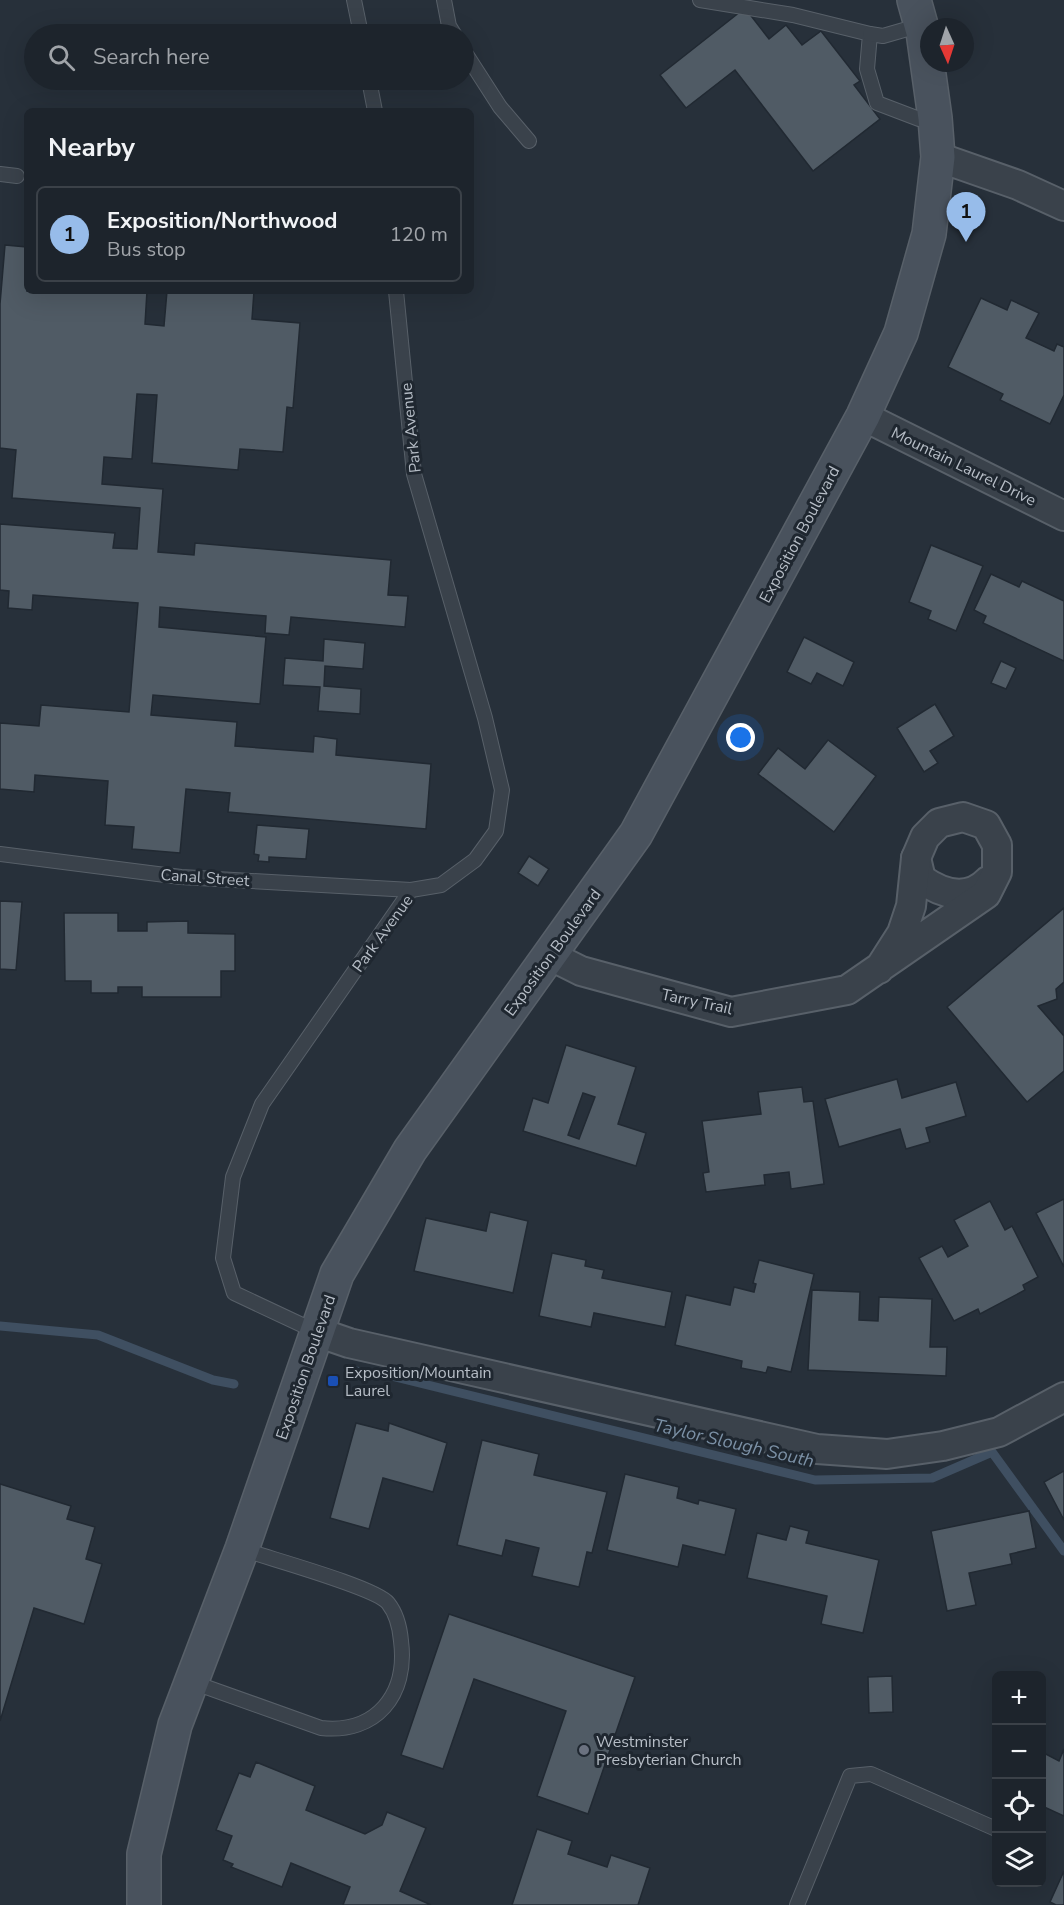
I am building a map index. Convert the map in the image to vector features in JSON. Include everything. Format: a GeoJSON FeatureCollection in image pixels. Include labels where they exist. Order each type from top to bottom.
{"type":"FeatureCollection","features":[{"type":"Feature","properties":{"kind":"street","name":"Exposition Boulevard"},"geometry":{"type":"LineString","coordinates":[[144,1905],[144,1854],[175,1725],[242,1549],[337,1274],[410,1150],[636,834],[863,416],[901,333],[929,234],[938,157],[935,118],[918,13]]}},
{"type":"Feature","properties":{"kind":"street"},"geometry":{"type":"LineString","coordinates":[[938,157],[1018,185],[1064,206]]}},
{"type":"Feature","properties":{"kind":"street","name":"Mountain Laurel Drive"},"geometry":{"type":"LineString","coordinates":[[863,416],[1064,516]]}},
{"type":"Feature","properties":{"kind":"street","name":"Tarry Trail"},"geometry":{"type":"LineString","coordinates":[[549,955],[581,971],[732,1012],[847,990],[879,969],[986,894],[997,872],[997,845],[986,825],[963,817],[939,823],[925,837],[916,858],[911,906],[902,933],[879,969]]}},
{"type":"Feature","properties":{"kind":"street"},"geometry":{"type":"LineString","coordinates":[[916,858],[921,879],[939,892],[963,894],[980,889],[997,872]]}},
{"type":"Feature","properties":{"kind":"street"},"geometry":{"type":"LineString","coordinates":[[317,1332],[349,1342],[817,1449],[887,1454],[943,1446],[999,1432],[1064,1397]]}},
{"type":"Feature","properties":{"kind":"lane"},"geometry":{"type":"LineString","coordinates":[[354,0],[359,24]]}},
{"type":"Feature","properties":{"kind":"lane"},"geometry":{"type":"LineString","coordinates":[[444,0],[450,24]]}},
{"type":"Feature","properties":{"kind":"lane"},"geometry":{"type":"LineString","coordinates":[[700,0],[793,15],[883,36],[918,13]]}},
{"type":"Feature","properties":{"kind":"lane"},"geometry":{"type":"LineString","coordinates":[[870,34],[867,69],[878,103],[919,119],[935,118]]}},
{"type":"Feature","properties":{"kind":"lane"},"geometry":{"type":"LineString","coordinates":[[474,67],[500,107],[530,141]]}},
{"type":"Feature","properties":{"kind":"lane"},"geometry":{"type":"LineString","coordinates":[[371,90],[374,108]]}},
{"type":"Feature","properties":{"kind":"lane"},"geometry":{"type":"LineString","coordinates":[[0,174],[17,176]]}},
{"type":"Feature","properties":{"kind":"lane","name":"Park Avenue"},"geometry":{"type":"LineString","coordinates":[[317,1332],[234,1293],[223,1258],[234,1169],[262,1104],[411,890],[441,885],[475,861],[496,831],[502,790],[485,718],[414,474],[396,294]]}},
{"type":"Feature","properties":{"kind":"lane","name":"Canal Street"},"geometry":{"type":"LineString","coordinates":[[0,854],[181,877],[411,890]]}},
{"type":"Feature","properties":{"kind":"lane"},"geometry":{"type":"LineString","coordinates":[[192,1682],[321,1728],[342,1730],[368,1722],[393,1696],[401,1677],[400,1628],[387,1601],[347,1582],[242,1549]]}},
{"type":"Feature","properties":{"kind":"lane"},"geometry":{"type":"LineString","coordinates":[[797,1905],[850,1776],[871,1774],[992,1827]]}},
{"type":"Feature","properties":{"kind":"building"},"geometry":{"type":"Polygon","coordinates":[[[745,8],[769,39],[786,25],[802,45],[821,31],[860,81],[854,85],[880,119],[813,171],[735,70],[686,108],[660,75],[745,8]]]}},
{"type":"Feature","properties":{"kind":"building"},"geometry":{"type":"Polygon","coordinates":[[[5,245],[24,247],[24,294],[147,294],[145,324],[164,326],[167,294],[254,294],[252,319],[300,323],[293,408],[287,407],[283,452],[240,449],[238,470],[152,463],[157,395],[137,394],[132,459],[104,457],[102,484],[163,489],[158,552],[194,555],[195,543],[391,560],[388,595],[408,596],[405,627],[291,617],[289,635],[265,633],[266,616],[160,607],[159,627],[266,637],[260,704],[153,695],[151,715],[237,722],[235,746],[313,752],[314,736],[337,739],[336,755],[431,764],[426,829],[228,812],[230,793],[186,789],[180,853],[132,849],[134,827],[105,825],[108,781],[35,775],[34,792],[0,789],[0,723],[39,726],[41,705],[129,712],[138,603],[33,595],[32,610],[8,608],[9,591],[0,590],[0,524],[115,533],[113,548],[137,549],[140,508],[12,498],[16,450],[0,448],[0,304],[5,245]]]}},
{"type":"Feature","properties":{"kind":"building"},"geometry":{"type":"Polygon","coordinates":[[[981,298],[1007,310],[1011,300],[1039,313],[1026,338],[1054,351],[1057,344],[1064,347],[1064,395],[1050,424],[1000,400],[1003,394],[948,367],[981,298]]]}},
{"type":"Feature","properties":{"kind":"building"},"geometry":{"type":"Polygon","coordinates":[[[931,545],[983,566],[956,631],[928,619],[931,611],[909,602],[931,545]]]}},
{"type":"Feature","properties":{"kind":"building"},"geometry":{"type":"Polygon","coordinates":[[[991,574],[1019,587],[1022,581],[1064,601],[1064,661],[983,623],[986,616],[974,610],[991,574]]]}},
{"type":"Feature","properties":{"kind":"building"},"geometry":{"type":"Polygon","coordinates":[[[804,637],[854,662],[843,686],[817,673],[811,684],[787,672],[804,637]]]}},
{"type":"Feature","properties":{"kind":"building"},"geometry":{"type":"Polygon","coordinates":[[[324,639],[365,643],[363,669],[325,666],[324,686],[361,689],[360,714],[318,711],[320,687],[283,685],[285,658],[323,661],[324,639]]]}},
{"type":"Feature","properties":{"kind":"building"},"geometry":{"type":"Polygon","coordinates":[[[1001,661],[1016,668],[1006,689],[991,683],[1001,661]]]}},
{"type":"Feature","properties":{"kind":"building"},"geometry":{"type":"Polygon","coordinates":[[[935,704],[954,736],[930,751],[938,763],[924,772],[897,728],[935,704]]]}},
{"type":"Feature","properties":{"kind":"building"},"geometry":{"type":"Polygon","coordinates":[[[828,740],[876,776],[834,832],[758,774],[778,748],[805,769],[828,740]]]}},
{"type":"Feature","properties":{"kind":"building"},"geometry":{"type":"Polygon","coordinates":[[[257,825],[309,829],[306,859],[269,857],[269,862],[258,861],[259,855],[254,854],[257,825]]]}},
{"type":"Feature","properties":{"kind":"building"},"geometry":{"type":"Polygon","coordinates":[[[529,856],[549,869],[538,886],[518,873],[529,856]]]}},
{"type":"Feature","properties":{"kind":"building"},"geometry":{"type":"Polygon","coordinates":[[[0,901],[22,902],[16,970],[0,969],[0,901]]]}},
{"type":"Feature","properties":{"kind":"building"},"geometry":{"type":"Polygon","coordinates":[[[1064,908],[1064,982],[1056,989],[1057,999],[1038,1006],[1064,1036],[1064,1071],[1027,1102],[947,1007],[1064,908]]]}},
{"type":"Feature","properties":{"kind":"building"},"geometry":{"type":"Polygon","coordinates":[[[64,913],[118,913],[118,931],[147,931],[147,922],[188,921],[188,933],[235,934],[235,971],[221,971],[221,997],[142,997],[142,987],[118,987],[118,993],[91,993],[91,981],[65,981],[64,913]]]}},
{"type":"Feature","properties":{"kind":"building"},"geometry":{"type":"Polygon","coordinates":[[[566,1045],[636,1067],[618,1124],[646,1133],[636,1166],[523,1131],[533,1098],[548,1103],[566,1045]],[[583,1093],[568,1135],[579,1139],[595,1097],[583,1093]]]}},
{"type":"Feature","properties":{"kind":"building"},"geometry":{"type":"Polygon","coordinates":[[[897,1079],[902,1098],[956,1082],[966,1116],[926,1128],[930,1142],[906,1149],[900,1129],[839,1147],[825,1099],[897,1079]]]}},
{"type":"Feature","properties":{"kind":"building"},"geometry":{"type":"Polygon","coordinates":[[[802,1087],[804,1102],[813,1101],[824,1184],[791,1189],[789,1172],[764,1175],[765,1185],[706,1192],[703,1173],[709,1172],[702,1121],[761,1114],[758,1092],[802,1087]]]}},
{"type":"Feature","properties":{"kind":"building"},"geometry":{"type":"Polygon","coordinates":[[[1064,1199],[1064,1267],[1036,1213],[1064,1199]]]}},
{"type":"Feature","properties":{"kind":"building"},"geometry":{"type":"Polygon","coordinates":[[[990,1201],[1005,1230],[1012,1226],[1038,1277],[1023,1285],[1025,1290],[980,1314],[978,1309],[954,1321],[919,1258],[942,1246],[948,1257],[968,1246],[954,1220],[990,1201]]]}},
{"type":"Feature","properties":{"kind":"building"},"geometry":{"type":"Polygon","coordinates":[[[490,1212],[528,1221],[513,1293],[414,1271],[426,1218],[486,1231],[490,1212]]]}},
{"type":"Feature","properties":{"kind":"building"},"geometry":{"type":"Polygon","coordinates":[[[552,1253],[586,1260],[585,1266],[604,1270],[602,1278],[672,1292],[665,1327],[594,1313],[591,1327],[539,1316],[552,1253]]]}},
{"type":"Feature","properties":{"kind":"building"},"geometry":{"type":"Polygon","coordinates":[[[759,1260],[814,1274],[791,1372],[768,1367],[766,1373],[741,1368],[742,1361],[675,1345],[686,1295],[730,1305],[734,1287],[754,1292],[756,1284],[753,1283],[759,1260]]]}},
{"type":"Feature","properties":{"kind":"building"},"geometry":{"type":"Polygon","coordinates":[[[812,1290],[860,1292],[859,1320],[878,1321],[879,1297],[932,1299],[930,1347],[947,1347],[946,1376],[808,1370],[812,1290]]]}},
{"type":"Feature","properties":{"kind":"building"},"geometry":{"type":"Polygon","coordinates":[[[356,1423],[388,1431],[389,1423],[447,1443],[433,1492],[383,1478],[369,1529],[330,1518],[356,1423]]]}},
{"type":"Feature","properties":{"kind":"building"},"geometry":{"type":"Polygon","coordinates":[[[482,1440],[539,1454],[534,1475],[607,1492],[592,1553],[587,1552],[579,1587],[532,1576],[539,1548],[506,1540],[502,1556],[457,1545],[482,1440]]]}},
{"type":"Feature","properties":{"kind":"building"},"geometry":{"type":"Polygon","coordinates":[[[1064,1471],[1064,1520],[1044,1482],[1064,1471]]]}},
{"type":"Feature","properties":{"kind":"building"},"geometry":{"type":"Polygon","coordinates":[[[625,1474],[679,1487],[677,1498],[698,1504],[699,1500],[736,1509],[725,1555],[683,1545],[678,1567],[607,1550],[625,1474]]]}},
{"type":"Feature","properties":{"kind":"building"},"geometry":{"type":"Polygon","coordinates":[[[0,1484],[71,1506],[67,1519],[95,1527],[86,1559],[102,1564],[84,1624],[34,1608],[0,1721],[0,1484]]]}},
{"type":"Feature","properties":{"kind":"building"},"geometry":{"type":"Polygon","coordinates":[[[1029,1511],[1036,1548],[1010,1554],[1012,1564],[969,1573],[976,1605],[947,1611],[931,1531],[1029,1511]]]}},
{"type":"Feature","properties":{"kind":"building"},"geometry":{"type":"Polygon","coordinates":[[[790,1526],[809,1531],[806,1543],[879,1560],[863,1633],[821,1624],[827,1596],[747,1578],[757,1533],[786,1540],[790,1526]]]}},
{"type":"Feature","properties":{"kind":"building"},"geometry":{"type":"Polygon","coordinates":[[[449,1614],[635,1677],[588,1814],[537,1796],[566,1711],[474,1679],[443,1769],[401,1755],[449,1614]]]}},
{"type":"Feature","properties":{"kind":"building"},"geometry":{"type":"Polygon","coordinates":[[[892,1676],[893,1712],[869,1713],[868,1677],[892,1676]]]}},
{"type":"Feature","properties":{"kind":"building"},"geometry":{"type":"Polygon","coordinates":[[[1064,1749],[1064,1816],[1046,1808],[1046,1754],[1059,1761],[1064,1749]]]}},
{"type":"Feature","properties":{"kind":"building"},"geometry":{"type":"Polygon","coordinates":[[[256,1762],[315,1786],[306,1810],[365,1834],[382,1825],[387,1812],[426,1828],[400,1891],[431,1905],[343,1905],[350,1887],[291,1863],[282,1887],[231,1867],[233,1864],[223,1860],[232,1836],[216,1830],[239,1773],[250,1777],[256,1762]]]}},
{"type":"Feature","properties":{"kind":"building"},"geometry":{"type":"Polygon","coordinates":[[[537,1829],[572,1841],[568,1854],[607,1867],[611,1855],[650,1868],[638,1905],[512,1905],[537,1829]]]}},
{"type":"Feature","properties":{"kind":"building"},"geometry":{"type":"Polygon","coordinates":[[[1064,1871],[1064,1905],[1056,1905],[1050,1902],[1064,1871]]]}},
{"type":"Feature","properties":{"kind":"waterway","name":"Taylor Slough South"},"geometry":{"type":"LineString","coordinates":[[0,1326],[98,1335],[213,1380],[234,1384]]}},
{"type":"Feature","properties":{"kind":"waterway","name":"Taylor Slough South"},"geometry":{"type":"LineString","coordinates":[[348,1370],[391,1376],[815,1480],[932,1478],[992,1452],[1064,1551]]}},
{"type":"Feature","properties":{"kind":"place","name":"Exposition/Northwood"},"geometry":{"type":"Point","coordinates":[966,242]}},
{"type":"Feature","properties":{"kind":"place","name":"Exposition/Mountain Laurel"},"geometry":{"type":"Point","coordinates":[333,1381]}},
{"type":"Feature","properties":{"kind":"place","name":"Westminster Presbyterian Church"},"geometry":{"type":"Point","coordinates":[584,1750]}}]}
